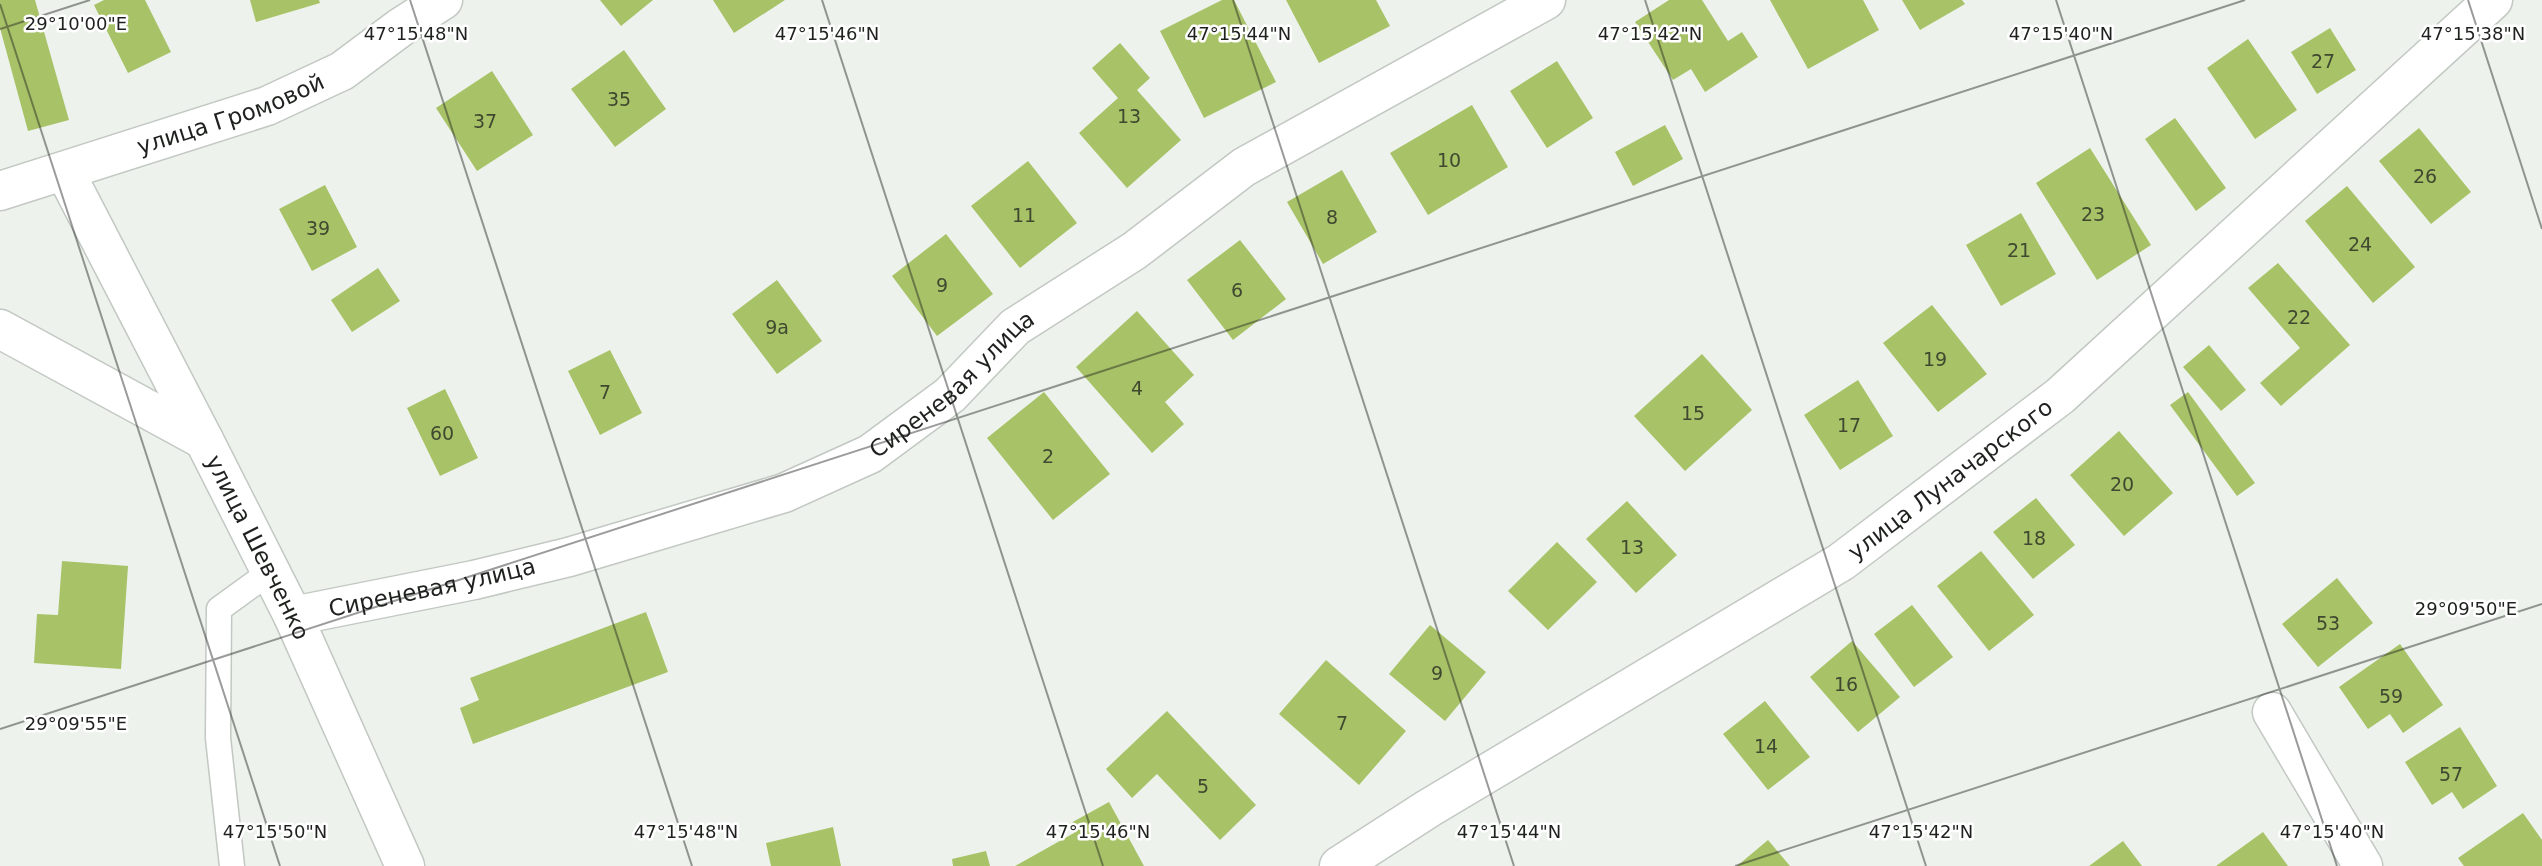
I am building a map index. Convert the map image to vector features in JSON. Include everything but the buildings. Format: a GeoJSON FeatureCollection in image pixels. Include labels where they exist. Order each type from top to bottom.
{"type":"FeatureCollection","features":[{"type":"Feature","properties":{"kind":"street","name":"улица Громовой"},"geometry":{"type":"LineString","coordinates":[[0,191],[267,106],[342,71],[397,14],[443,0]]}},
{"type":"Feature","properties":{"kind":"street","name":"Сиреневая улица"},"geometry":{"type":"LineString","coordinates":[[293,616],[474,580],[581,554],[785,493],[870,454],[950,395],[1015,327],[1134,251],[1244,167],[1546,0]]}},
{"type":"Feature","properties":{"kind":"street","name":"улица Луначарского"},"geometry":{"type":"LineString","coordinates":[[1339,866],[1429,808],[1841,562],[2060,396],[2493,0]]}},
{"type":"Feature","properties":{"kind":"street"},"geometry":{"type":"LineString","coordinates":[[65,172],[205,440]]}},
{"type":"Feature","properties":{"kind":"street","name":"улица Шевченко"},"geometry":{"type":"LineString","coordinates":[[0,329],[205,440],[293,616],[405,866]]}},
{"type":"Feature","properties":{"kind":"street"},"geometry":{"type":"LineString","coordinates":[[2272,712],[2364,866]]}},
{"type":"Feature","properties":{"kind":"lane"},"geometry":{"type":"LineString","coordinates":[[232,866],[218,738],[219,609],[270,572]]}}]}
